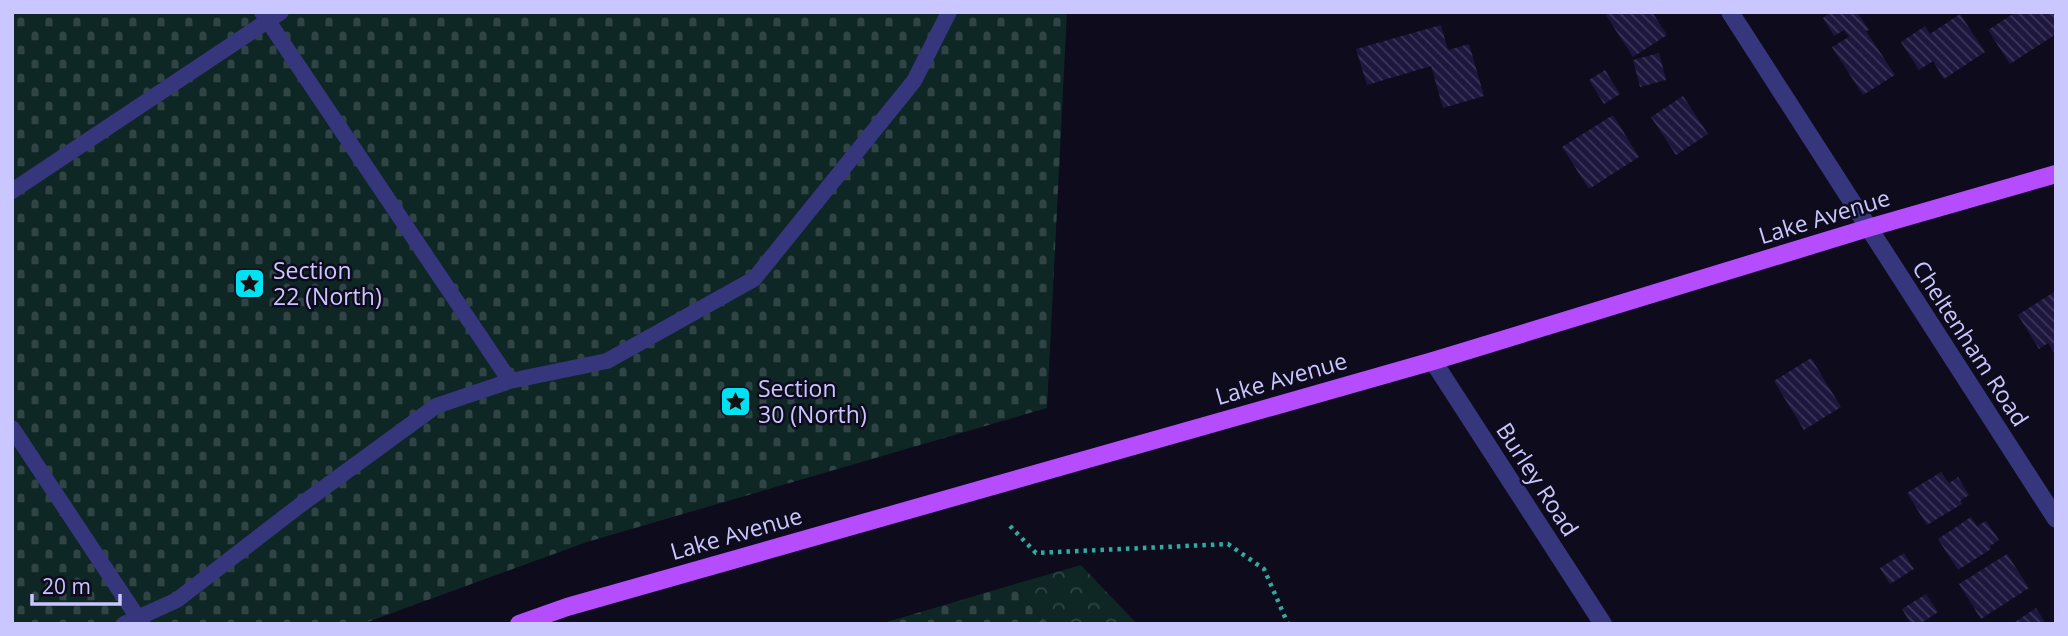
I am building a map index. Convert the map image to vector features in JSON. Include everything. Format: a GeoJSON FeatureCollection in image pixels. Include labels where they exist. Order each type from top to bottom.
{"type":"FeatureCollection","features":[{"type":"Feature","properties":{"kind":"main road","name":"Lake Avenue"},"geometry":{"type":"LineString","coordinates":[[519,624],[567,607],[1433,361],[1868,228],[2056,174]]}},
{"type":"Feature","properties":{"kind":"street","name":"Cheltenham Road"},"geometry":{"type":"LineString","coordinates":[[1730,12],[2056,519]]}},
{"type":"Feature","properties":{"kind":"street","name":"Burley Road"},"geometry":{"type":"LineString","coordinates":[[1433,361],[1602,624]]}},
{"type":"Feature","properties":{"kind":"lane"},"geometry":{"type":"LineString","coordinates":[[12,428],[131,621],[177,600],[436,406],[510,381],[607,361],[754,279],[914,81],[948,12]]}},
{"type":"Feature","properties":{"kind":"lane"},"geometry":{"type":"LineString","coordinates":[[12,191],[270,15],[510,381]]}},
{"type":"Feature","properties":{"kind":"path"},"geometry":{"type":"LineString","coordinates":[[1010,526],[1036,553],[1228,544],[1264,569],[1288,624]]}},
{"type":"Feature","properties":{"kind":"green space"},"geometry":{"type":"Polygon","coordinates":[[[12,12],[1067,12],[1047,408],[587,542],[362,624],[12,624],[12,12]]]}},
{"type":"Feature","properties":{"kind":"green space"},"geometry":{"type":"Polygon","coordinates":[[[1081,565],[1137,624],[1046,624],[1012,585],[1081,565]]]}},
{"type":"Feature","properties":{"kind":"green space"},"geometry":{"type":"Polygon","coordinates":[[[1012,585],[1046,624],[880,624],[1012,585]]]}},
{"type":"Feature","properties":{"kind":"building"},"geometry":{"type":"Polygon","coordinates":[[[1604,12],[1652,12],[1667,35],[1633,57],[1604,12]]]}},
{"type":"Feature","properties":{"kind":"building"},"geometry":{"type":"Polygon","coordinates":[[[1831,12],[1857,12],[1869,30],[1866,31],[1895,75],[1863,95],[1832,47],[1849,37],[1844,30],[1834,36],[1823,18],[1831,12]]]}},
{"type":"Feature","properties":{"kind":"building"},"geometry":{"type":"Polygon","coordinates":[[[2016,12],[2056,12],[2056,34],[2010,64],[1988,30],[2016,12]]]}},
{"type":"Feature","properties":{"kind":"building"},"geometry":{"type":"Polygon","coordinates":[[[1960,14],[1985,52],[1944,79],[1933,61],[1919,70],[1901,42],[1925,26],[1930,34],[1960,14]]]}},
{"type":"Feature","properties":{"kind":"building"},"geometry":{"type":"Polygon","coordinates":[[[1441,25],[1448,50],[1469,44],[1484,96],[1443,108],[1431,66],[1367,85],[1356,49],[1441,25]]]}},
{"type":"Feature","properties":{"kind":"building"},"geometry":{"type":"Polygon","coordinates":[[[1659,53],[1666,80],[1640,87],[1633,60],[1659,53]]]}},
{"type":"Feature","properties":{"kind":"building"},"geometry":{"type":"Polygon","coordinates":[[[1605,70],[1620,94],[1604,104],[1589,80],[1605,70]]]}},
{"type":"Feature","properties":{"kind":"building"},"geometry":{"type":"Polygon","coordinates":[[[1683,96],[1708,134],[1676,155],[1651,117],[1683,96]]]}},
{"type":"Feature","properties":{"kind":"building"},"geometry":{"type":"Polygon","coordinates":[[[1613,115],[1639,157],[1589,189],[1562,147],[1613,115]]]}},
{"type":"Feature","properties":{"kind":"building"},"geometry":{"type":"Polygon","coordinates":[[[2054,292],[2056,356],[2048,343],[2039,349],[2018,315],[2054,292]]]}},
{"type":"Feature","properties":{"kind":"building"},"geometry":{"type":"Polygon","coordinates":[[[1811,358],[1841,407],[1804,430],[1774,381],[1811,358]]]}},
{"type":"Feature","properties":{"kind":"building"},"geometry":{"type":"Polygon","coordinates":[[[1941,472],[1949,483],[1958,477],[1969,495],[1960,501],[1962,504],[1927,525],[1907,493],[1941,472]]]}},
{"type":"Feature","properties":{"kind":"building"},"geometry":{"type":"Polygon","coordinates":[[[1971,517],[1977,526],[1986,521],[1999,540],[1990,546],[1991,549],[1958,570],[1938,539],[1971,517]]]}},
{"type":"Feature","properties":{"kind":"building"},"geometry":{"type":"Polygon","coordinates":[[[1904,553],[1914,569],[1890,584],[1880,568],[1904,553]]]}},
{"type":"Feature","properties":{"kind":"building"},"geometry":{"type":"Polygon","coordinates":[[[2007,554],[2029,588],[1981,619],[1959,584],[2007,554]]]}},
{"type":"Feature","properties":{"kind":"building"},"geometry":{"type":"Polygon","coordinates":[[[1926,594],[1938,612],[1920,624],[1911,624],[1902,609],[1926,594]]]}},
{"type":"Feature","properties":{"kind":"building"},"geometry":{"type":"Polygon","coordinates":[[[2036,608],[2046,624],[2012,624],[2036,608]]]}},
{"type":"Feature","properties":{"kind":"place","name":"Section 22 (North)"},"geometry":{"type":"Point","coordinates":[250,283]}},
{"type":"Feature","properties":{"kind":"place","name":"Section 30 (North)"},"geometry":{"type":"Point","coordinates":[735,401]}}]}
